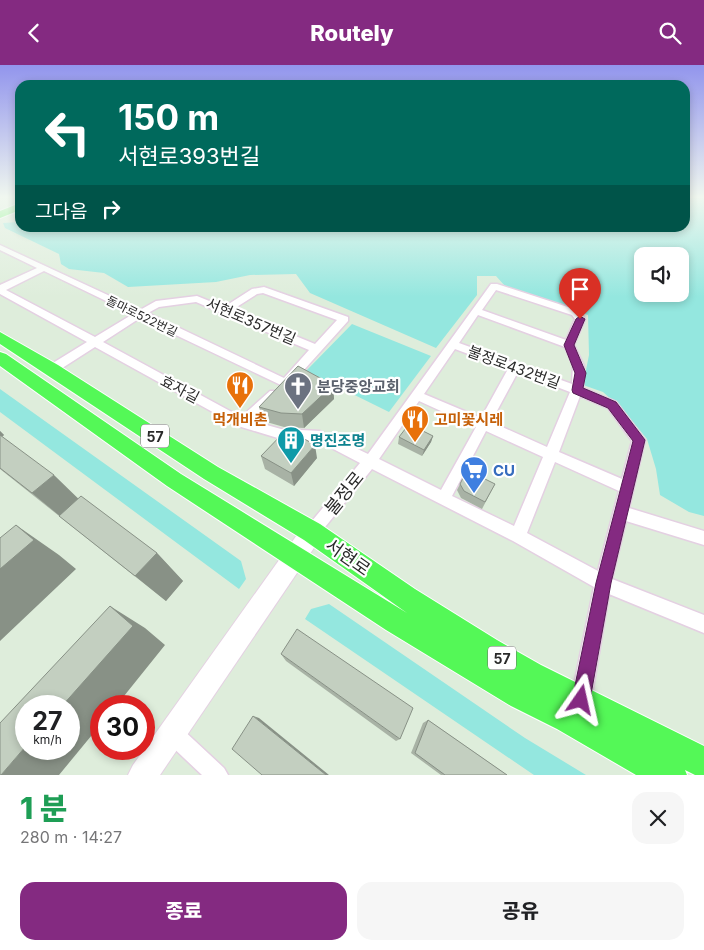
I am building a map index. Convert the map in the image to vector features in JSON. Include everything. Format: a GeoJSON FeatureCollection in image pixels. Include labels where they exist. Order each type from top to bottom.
{"type":"FeatureCollection","features":[{"type":"Feature","properties":{"kind":"main road","name":"서현로"},"geometry":{"type":"LineString","coordinates":[[0,337],[210,473],[312,532],[406,598],[486,650],[530,675],[704,763]]}},
{"type":"Feature","properties":{"kind":"main road","name":"서현로"},"geometry":{"type":"LineString","coordinates":[[0,358],[174,480],[395,621],[521,696],[671,775]]}},
{"type":"Feature","properties":{"kind":"main road","name":"불정로"},"geometry":{"type":"LineString","coordinates":[[143,775],[296,558],[312,532]]}},
{"type":"Feature","properties":{"kind":"street","name":"돌마로522번길"},"geometry":{"type":"LineString","coordinates":[[0,247],[139,315],[285,383]]}},
{"type":"Feature","properties":{"kind":"street"},"geometry":{"type":"LineString","coordinates":[[0,290],[44,268]]}},
{"type":"Feature","properties":{"kind":"street","name":"불정로"},"geometry":{"type":"LineString","coordinates":[[312,532],[370,461],[494,286],[576,313],[580,319],[569,345]]}},
{"type":"Feature","properties":{"kind":"street","name":"효자길"},"geometry":{"type":"LineString","coordinates":[[0,290],[242,423],[281,433],[320,436],[518,535],[603,583],[704,625]]}},
{"type":"Feature","properties":{"kind":"street"},"geometry":{"type":"LineString","coordinates":[[225,310],[255,291],[264,290],[344,319],[285,383],[242,423]]}},
{"type":"Feature","properties":{"kind":"street","name":"서현로357번길"},"geometry":{"type":"LineString","coordinates":[[52,369],[156,304],[197,299],[317,349]]}},
{"type":"Feature","properties":{"kind":"street"},"geometry":{"type":"LineString","coordinates":[[476,311],[569,345],[580,373],[577,390],[518,535]]}},
{"type":"Feature","properties":{"kind":"street","name":"불정로432번길"},"geometry":{"type":"LineString","coordinates":[[452,344],[577,390],[612,405],[639,440],[628,488]]}},
{"type":"Feature","properties":{"kind":"street"},"geometry":{"type":"LineString","coordinates":[[443,499],[485,425],[514,367]]}},
{"type":"Feature","properties":{"kind":"street"},"geometry":{"type":"LineString","coordinates":[[416,395],[628,488],[603,583],[581,700]]}},
{"type":"Feature","properties":{"kind":"street"},"geometry":{"type":"LineString","coordinates":[[622,513],[704,538]]}},
{"type":"Feature","properties":{"kind":"street"},"geometry":{"type":"LineString","coordinates":[[173,734],[217,775]]}},
{"type":"Feature","properties":{"kind":"shaded area"},"geometry":{"type":"Polygon","coordinates":[[[12,231],[704,231],[704,516],[689,512],[660,495],[656,469],[647,439],[624,411],[603,392],[583,385],[589,355],[588,315],[505,286],[496,276],[477,276],[477,295],[436,348],[310,293],[296,274],[250,275],[216,282],[128,287],[104,273],[69,269],[61,264],[59,254],[12,231]]]}},
{"type":"Feature","properties":{"kind":"shaded area"},"geometry":{"type":"Polygon","coordinates":[[[352,324],[431,356],[389,412],[306,371],[352,324]]]}},
{"type":"Feature","properties":{"kind":"shaded area"},"geometry":{"type":"Polygon","coordinates":[[[0,389],[241,561],[246,579],[239,589],[0,412],[0,389]]]}},
{"type":"Feature","properties":{"kind":"shaded area"},"geometry":{"type":"Polygon","coordinates":[[[329,604],[525,738],[586,775],[534,775],[305,619],[311,609],[329,604]]]}},
{"type":"Feature","properties":{"kind":"building"},"geometry":{"type":"Polygon","coordinates":[[[298,366],[333,385],[302,414],[281,413],[259,407],[298,366]]]}},
{"type":"Feature","properties":{"kind":"building"},"geometry":{"type":"Polygon","coordinates":[[[409,424],[433,436],[424,450],[399,437],[409,424]]]}},
{"type":"Feature","properties":{"kind":"building"},"geometry":{"type":"Polygon","coordinates":[[[287,429],[315,445],[291,473],[261,456],[287,429]]]}},
{"type":"Feature","properties":{"kind":"building"},"geometry":{"type":"Polygon","coordinates":[[[0,435],[54,475],[32,493],[0,468],[0,435]]]}},
{"type":"Feature","properties":{"kind":"building","name":"CU"},"geometry":{"type":"Polygon","coordinates":[[[467,470],[495,484],[485,502],[464,491],[460,484],[467,470]]]}},
{"type":"Feature","properties":{"kind":"building"},"geometry":{"type":"Polygon","coordinates":[[[81,496],[157,553],[135,576],[59,516],[81,496]]]}},
{"type":"Feature","properties":{"kind":"building"},"geometry":{"type":"Polygon","coordinates":[[[16,525],[34,540],[0,569],[0,538],[16,525]]]}},
{"type":"Feature","properties":{"kind":"building"},"geometry":{"type":"Polygon","coordinates":[[[110,606],[133,626],[72,695],[26,695],[110,606]]]}},
{"type":"Feature","properties":{"kind":"building"},"geometry":{"type":"Polygon","coordinates":[[[297,629],[413,708],[400,739],[281,654],[297,629]]]}},
{"type":"Feature","properties":{"kind":"building"},"geometry":{"type":"Polygon","coordinates":[[[15,707],[15,759],[1,775],[0,775],[0,723],[15,707]]]}},
{"type":"Feature","properties":{"kind":"building"},"geometry":{"type":"Polygon","coordinates":[[[253,716],[326,775],[262,775],[232,749],[253,716]]]}},
{"type":"Feature","properties":{"kind":"building"},"geometry":{"type":"Polygon","coordinates":[[[428,720],[507,775],[445,775],[415,753],[428,720]]]}},
{"type":"Feature","properties":{"kind":"place","name":"먹개비촌"},"geometry":{"type":"Point","coordinates":[240,409]}},
{"type":"Feature","properties":{"kind":"place","name":"분당중앙교회"},"geometry":{"type":"Point","coordinates":[298,410]}},
{"type":"Feature","properties":{"kind":"place","name":"고미꽃시레"},"geometry":{"type":"Point","coordinates":[415,443]}},
{"type":"Feature","properties":{"kind":"place","name":"명진조명"},"geometry":{"type":"Point","coordinates":[291,464]}},
{"type":"Feature","properties":{"kind":"place","name":"CU"},"geometry":{"type":"Point","coordinates":[474,494]}},
{"type":"Feature","properties":{"kind":"route"},"geometry":{"type":"LineString","coordinates":[[580,319],[569,345],[577,360],[580,373],[577,390],[612,405],[639,440],[603,583],[581,700]]}}]}
